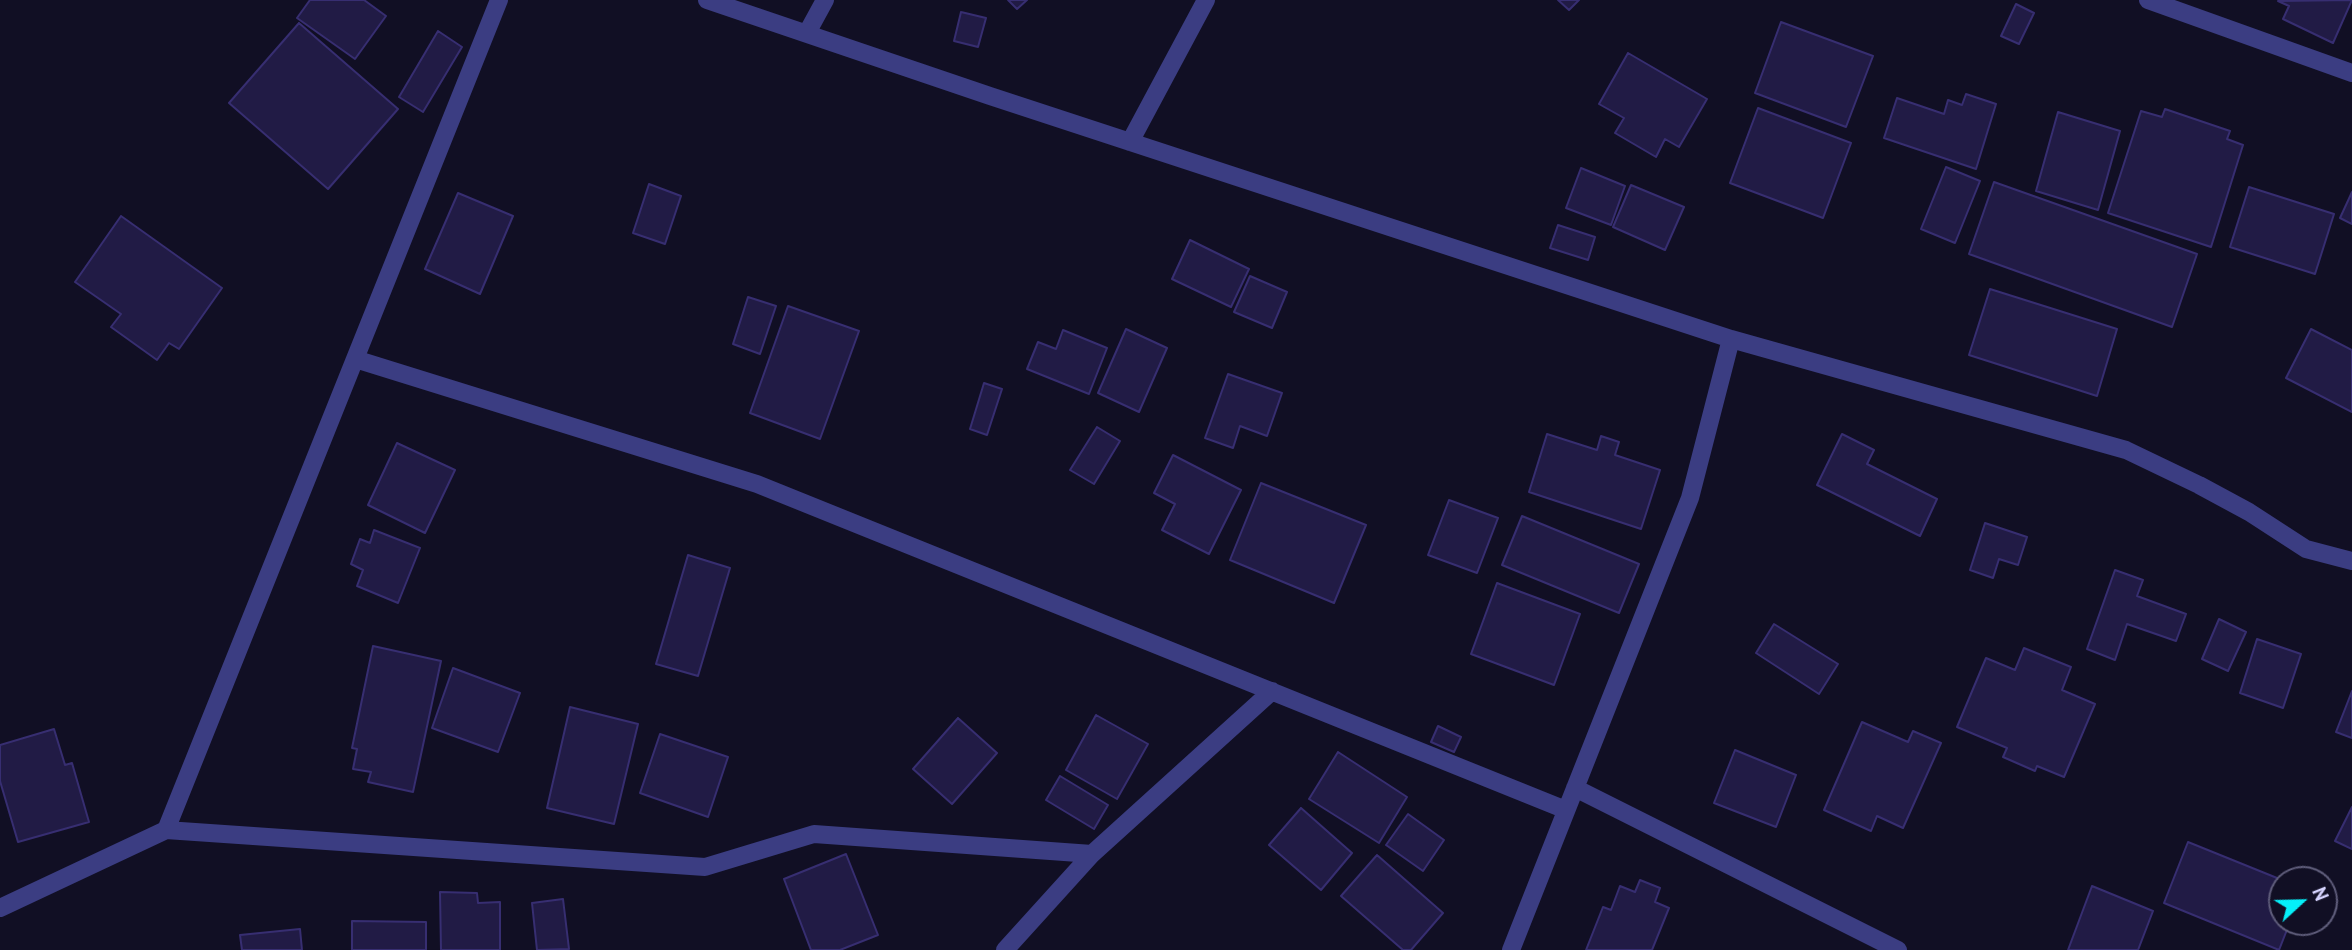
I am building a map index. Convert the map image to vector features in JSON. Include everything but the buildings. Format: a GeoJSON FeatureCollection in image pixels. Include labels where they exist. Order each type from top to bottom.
{"type":"FeatureCollection","features":[{"type":"Feature","properties":{"kind":"street"},"geometry":{"type":"LineString","coordinates":[[166,830],[499,0]]}},
{"type":"Feature","properties":{"kind":"street"},"geometry":{"type":"LineString","coordinates":[[707,0],[1731,339],[2126,450],[2249,512],[2306,549],[2352,561]]}},
{"type":"Feature","properties":{"kind":"street"},"geometry":{"type":"LineString","coordinates":[[807,33],[825,0]]}},
{"type":"Feature","properties":{"kind":"street"},"geometry":{"type":"LineString","coordinates":[[1130,142],[1206,0]]}},
{"type":"Feature","properties":{"kind":"street"},"geometry":{"type":"LineString","coordinates":[[2148,0],[2172,3],[2352,73]]}},
{"type":"Feature","properties":{"kind":"street"},"geometry":{"type":"LineString","coordinates":[[1511,950],[1690,498],[1731,339]]}},
{"type":"Feature","properties":{"kind":"street"},"geometry":{"type":"LineString","coordinates":[[355,359],[757,484],[1566,810]]}},
{"type":"Feature","properties":{"kind":"street"},"geometry":{"type":"LineString","coordinates":[[1005,950],[1091,854],[1272,691]]}},
{"type":"Feature","properties":{"kind":"street"},"geometry":{"type":"LineString","coordinates":[[1575,788],[1898,950]]}},
{"type":"Feature","properties":{"kind":"street"},"geometry":{"type":"LineString","coordinates":[[0,908],[166,830],[705,867],[814,834],[1091,854]]}}]}
